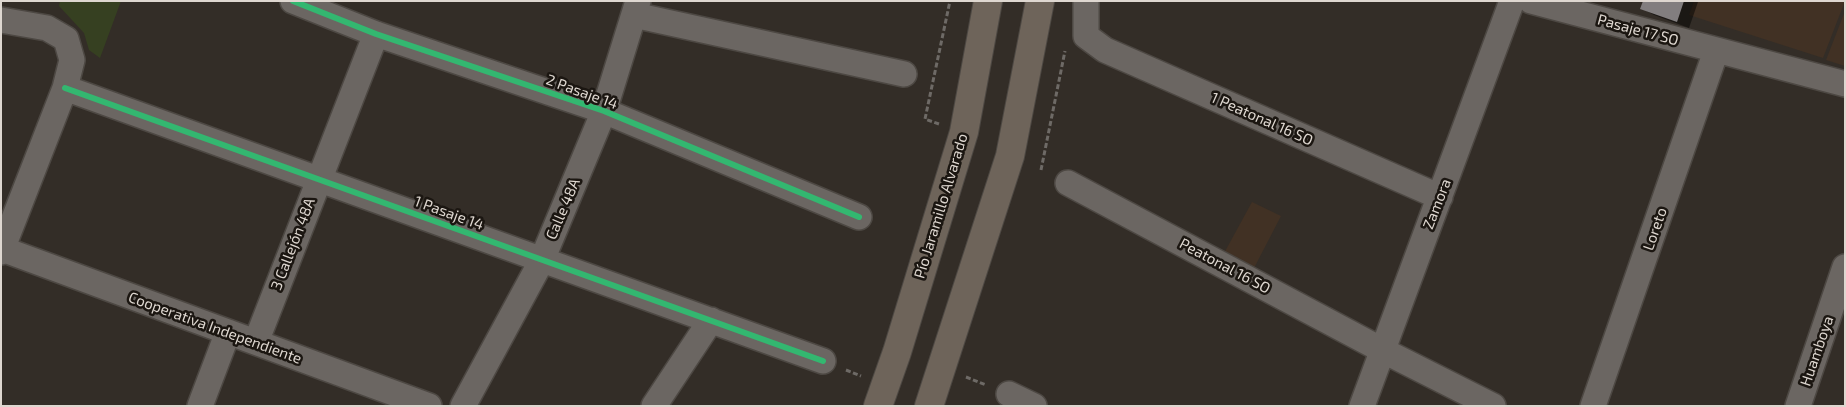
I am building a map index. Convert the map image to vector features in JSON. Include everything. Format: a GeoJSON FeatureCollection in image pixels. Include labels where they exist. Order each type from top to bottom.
{"type":"FeatureCollection","features":[{"type":"Feature","properties":{"kind":"highway","name":"Pío Jaramillo Alvarado"},"geometry":{"type":"LineString","coordinates":[[882,396],[898,352],[964,132],[988,1]]}},
{"type":"Feature","properties":{"kind":"highway"},"geometry":{"type":"LineString","coordinates":[[929,406],[1010,156],[1040,1]]}},
{"type":"Feature","properties":{"kind":"street","name":"2 Pasaje 14"},"geometry":{"type":"LineString","coordinates":[[293,1],[376,34],[604,111],[859,217]]}},
{"type":"Feature","properties":{"kind":"street","name":"1 Peatonal 16 SO"},"geometry":{"type":"LineString","coordinates":[[1086,1],[1086,36],[1105,50],[1440,197]]}},
{"type":"Feature","properties":{"kind":"street","name":"Zamora"},"geometry":{"type":"LineString","coordinates":[[1362,406],[1512,1]]}},
{"type":"Feature","properties":{"kind":"street","name":"Pasaje 17 SO"},"geometry":{"type":"LineString","coordinates":[[1531,1],[1845,84]]}},
{"type":"Feature","properties":{"kind":"street"},"geometry":{"type":"LineString","coordinates":[[636,8],[904,74]]}},
{"type":"Feature","properties":{"kind":"street","name":"Calle 48A"},"geometry":{"type":"LineString","coordinates":[[462,406],[542,260],[604,111],[636,8]]}},
{"type":"Feature","properties":{"kind":"street"},"geometry":{"type":"LineString","coordinates":[[1,20],[47,28],[66,39],[72,60],[66,88],[2,251]]}},
{"type":"Feature","properties":{"kind":"street","name":"3 Callejón 48A"},"geometry":{"type":"LineString","coordinates":[[256,342],[376,34]]}},
{"type":"Feature","properties":{"kind":"street","name":"Loreto"},"geometry":{"type":"LineString","coordinates":[[1593,406],[1716,51]]}},
{"type":"Feature","properties":{"kind":"street","name":"1 Pasaje 14"},"geometry":{"type":"LineString","coordinates":[[66,88],[823,361]]}},
{"type":"Feature","properties":{"kind":"street","name":"Peatonal 16 SO"},"geometry":{"type":"LineString","coordinates":[[1068,182],[1382,350],[1493,406]]}},
{"type":"Feature","properties":{"kind":"street","name":"Cooperativa Independiente"},"geometry":{"type":"LineString","coordinates":[[2,251],[256,342],[424,405]]}},
{"type":"Feature","properties":{"kind":"street","name":"Huamboya"},"geometry":{"type":"LineString","coordinates":[[1798,406],[1845,267]]}},
{"type":"Feature","properties":{"kind":"street"},"geometry":{"type":"LineString","coordinates":[[654,406],[710,320]]}},
{"type":"Feature","properties":{"kind":"street"},"geometry":{"type":"LineString","coordinates":[[200,406],[228,332]]}},
{"type":"Feature","properties":{"kind":"street"},"geometry":{"type":"LineString","coordinates":[[1009,394],[1034,406]]}},
{"type":"Feature","properties":{"kind":"path"},"geometry":{"type":"LineString","coordinates":[[950,1],[925,119],[964,132]]}},
{"type":"Feature","properties":{"kind":"path"},"geometry":{"type":"LineString","coordinates":[[1041,170],[1064,53]]}},
{"type":"Feature","properties":{"kind":"path"},"geometry":{"type":"LineString","coordinates":[[1010,156],[1068,182]]}},
{"type":"Feature","properties":{"kind":"path"},"geometry":{"type":"LineString","coordinates":[[823,361],[882,396]]}},
{"type":"Feature","properties":{"kind":"path"},"geometry":{"type":"LineString","coordinates":[[942,368],[1009,394]]}},
{"type":"Feature","properties":{"kind":"shaded area"},"geometry":{"type":"Polygon","coordinates":[[[1694,1],[1845,1],[1823,58],[1689,15],[1694,1]]]}},
{"type":"Feature","properties":{"kind":"shaded area"},"geometry":{"type":"Polygon","coordinates":[[[1845,11],[1845,66],[1826,60],[1845,11]]]}},
{"type":"Feature","properties":{"kind":"shaded area"},"geometry":{"type":"Polygon","coordinates":[[[1252,202],[1281,216],[1253,270],[1223,255],[1252,202]]]}},
{"type":"Feature","properties":{"kind":"green space"},"geometry":{"type":"Polygon","coordinates":[[[60,1],[121,1],[100,58],[89,50],[84,33],[59,6],[60,1]]]}},
{"type":"Feature","properties":{"kind":"building"},"geometry":{"type":"Polygon","coordinates":[[[1643,1],[1684,1],[1677,22],[1640,9],[1643,1]]]}},
{"type":"Feature","properties":{"kind":"cycle path"},"geometry":{"type":"LineString","coordinates":[[293,1],[376,34],[604,111],[859,217]]}},
{"type":"Feature","properties":{"kind":"cycle path"},"geometry":{"type":"LineString","coordinates":[[65,88],[823,361]]}}]}
